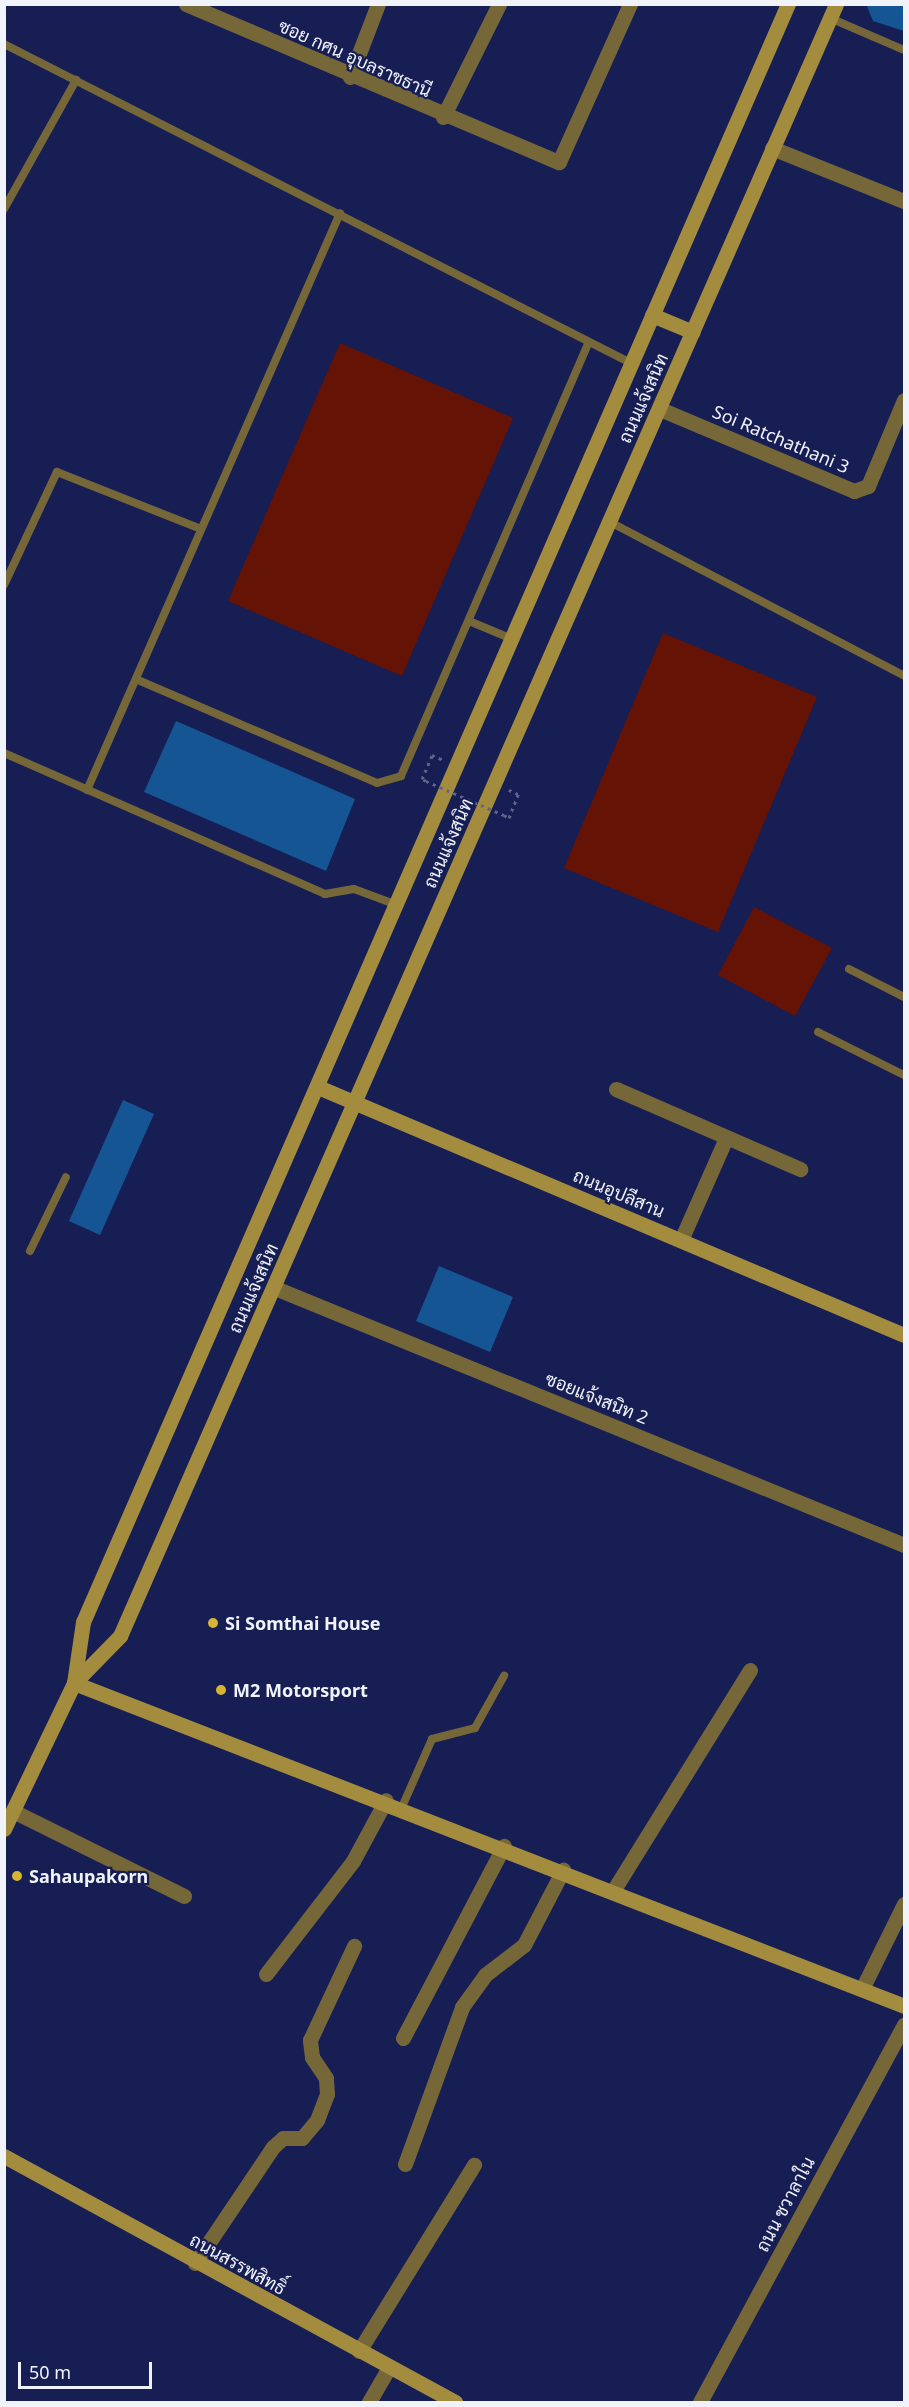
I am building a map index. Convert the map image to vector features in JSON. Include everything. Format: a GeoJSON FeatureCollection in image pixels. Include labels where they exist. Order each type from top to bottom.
{"type":"FeatureCollection","features":[{"type":"Feature","properties":{"kind":"main road","name":"ถนนแจ้งสนิท"},"geometry":{"type":"LineString","coordinates":[[4,1829],[74,1683],[83,1622],[400,906],[631,363],[789,4]]}},
{"type":"Feature","properties":{"kind":"main road","name":"ถนนแจ้งสนิท"},"geometry":{"type":"LineString","coordinates":[[74,1683],[120,1636],[275,1288],[833,11]]}},
{"type":"Feature","properties":{"kind":"main road"},"geometry":{"type":"LineString","coordinates":[[652,315],[693,332]]}},
{"type":"Feature","properties":{"kind":"main road","name":"ถนนอุปลีสาน"},"geometry":{"type":"LineString","coordinates":[[318,1087],[904,1335]]}},
{"type":"Feature","properties":{"kind":"main road"},"geometry":{"type":"LineString","coordinates":[[74,1683],[386,1800],[904,2006]]}},
{"type":"Feature","properties":{"kind":"main road","name":"ถนนสรรพสิทธิ์"},"geometry":{"type":"LineString","coordinates":[[4,2156],[195,2263],[455,2403]]}},
{"type":"Feature","properties":{"kind":"street","name":"ซอย กศน อุบลราชธานี"},"geometry":{"type":"LineString","coordinates":[[186,4],[443,117],[560,162],[630,4]]}},
{"type":"Feature","properties":{"kind":"street"},"geometry":{"type":"LineString","coordinates":[[350,77],[378,4]]}},
{"type":"Feature","properties":{"kind":"street","name":"ซอย กศน อุบลราชธานี"},"geometry":{"type":"LineString","coordinates":[[443,117],[499,4]]}},
{"type":"Feature","properties":{"kind":"street"},"geometry":{"type":"LineString","coordinates":[[772,148],[904,201]]}},
{"type":"Feature","properties":{"kind":"street","name":"Soi Ratchathani 3"},"geometry":{"type":"LineString","coordinates":[[660,409],[854,491],[868,486],[904,400]]}},
{"type":"Feature","properties":{"kind":"street"},"geometry":{"type":"LineString","coordinates":[[616,1089],[800,1168]]}},
{"type":"Feature","properties":{"kind":"street"},"geometry":{"type":"LineString","coordinates":[[681,1240],[726,1138]]}},
{"type":"Feature","properties":{"kind":"street","name":"ซอยแจ้งสนิท 2"},"geometry":{"type":"LineString","coordinates":[[275,1288],[904,1545]]}},
{"type":"Feature","properties":{"kind":"street"},"geometry":{"type":"LineString","coordinates":[[613,1891],[750,1670]]}},
{"type":"Feature","properties":{"kind":"street"},"geometry":{"type":"LineString","coordinates":[[266,1974],[353,1861],[386,1800]]}},
{"type":"Feature","properties":{"kind":"street"},"geometry":{"type":"LineString","coordinates":[[13,1811],[184,1896]]}},
{"type":"Feature","properties":{"kind":"street"},"geometry":{"type":"LineString","coordinates":[[403,2038],[504,1846]]}},
{"type":"Feature","properties":{"kind":"street"},"geometry":{"type":"LineString","coordinates":[[405,2164],[462,2007],[485,1976],[524,1944],[562,1870]]}},
{"type":"Feature","properties":{"kind":"street"},"geometry":{"type":"LineString","coordinates":[[862,1989],[904,1904]]}},
{"type":"Feature","properties":{"kind":"street"},"geometry":{"type":"LineString","coordinates":[[195,2263],[273,2147],[283,2138],[302,2138],[317,2120],[327,2094],[326,2078],[312,2056],[310,2040],[354,1946]]}},
{"type":"Feature","properties":{"kind":"street","name":"ถนน ชวาลาใน"},"geometry":{"type":"LineString","coordinates":[[700,2403],[904,2025]]}},
{"type":"Feature","properties":{"kind":"street"},"geometry":{"type":"LineString","coordinates":[[359,2351],[474,2165]]}},
{"type":"Feature","properties":{"kind":"street"},"geometry":{"type":"LineString","coordinates":[[369,2403],[389,2368]]}},
{"type":"Feature","properties":{"kind":"lane"},"geometry":{"type":"LineString","coordinates":[[833,11],[904,50]]}},
{"type":"Feature","properties":{"kind":"lane"},"geometry":{"type":"LineString","coordinates":[[4,44],[631,363]]}},
{"type":"Feature","properties":{"kind":"lane"},"geometry":{"type":"LineString","coordinates":[[4,209],[76,80]]}},
{"type":"Feature","properties":{"kind":"lane"},"geometry":{"type":"LineString","coordinates":[[87,790],[138,680],[201,529],[340,213]]}},
{"type":"Feature","properties":{"kind":"lane"},"geometry":{"type":"LineString","coordinates":[[138,680],[378,783],[401,776],[588,343]]}},
{"type":"Feature","properties":{"kind":"lane"},"geometry":{"type":"LineString","coordinates":[[4,585],[57,472],[70,473],[201,529]]}},
{"type":"Feature","properties":{"kind":"lane"},"geometry":{"type":"LineString","coordinates":[[610,522],[904,676]]}},
{"type":"Feature","properties":{"kind":"lane"},"geometry":{"type":"LineString","coordinates":[[469,621],[512,639]]}},
{"type":"Feature","properties":{"kind":"lane"},"geometry":{"type":"LineString","coordinates":[[4,753],[325,894],[354,889],[400,906]]}},
{"type":"Feature","properties":{"kind":"lane"},"geometry":{"type":"LineString","coordinates":[[849,969],[904,997]]}},
{"type":"Feature","properties":{"kind":"lane"},"geometry":{"type":"LineString","coordinates":[[818,1032],[904,1075]]}},
{"type":"Feature","properties":{"kind":"lane"},"geometry":{"type":"LineString","coordinates":[[30,1251],[66,1177]]}},
{"type":"Feature","properties":{"kind":"lane"},"geometry":{"type":"LineString","coordinates":[[402,1807],[432,1739],[475,1728],[504,1676]]}},
{"type":"Feature","properties":{"kind":"path"},"geometry":{"type":"LineString","coordinates":[[432,755],[422,779],[426,781],[509,818],[518,794]]}},
{"type":"Feature","properties":{"kind":"shaded area"},"geometry":{"type":"Polygon","coordinates":[[[340,343],[513,418],[402,676],[228,601],[340,343]]]}},
{"type":"Feature","properties":{"kind":"shaded area"},"geometry":{"type":"Polygon","coordinates":[[[663,633],[817,697],[718,932],[564,868],[663,633]]]}},
{"type":"Feature","properties":{"kind":"shaded area"},"geometry":{"type":"Polygon","coordinates":[[[754,907],[832,948],[795,1016],[718,975],[754,907]]]}},
{"type":"Feature","properties":{"kind":"building"},"geometry":{"type":"Polygon","coordinates":[[[866,4],[904,4],[904,31],[873,21],[866,4]]]}},
{"type":"Feature","properties":{"kind":"building"},"geometry":{"type":"Polygon","coordinates":[[[176,721],[355,799],[326,871],[144,792],[176,721]]]}},
{"type":"Feature","properties":{"kind":"building"},"geometry":{"type":"Polygon","coordinates":[[[123,1100],[154,1114],[100,1235],[69,1221],[123,1100]]]}},
{"type":"Feature","properties":{"kind":"building"},"geometry":{"type":"Polygon","coordinates":[[[439,1266],[513,1297],[490,1352],[416,1321],[439,1266]]]}},
{"type":"Feature","properties":{"kind":"place","name":"Si Somthai House"},"geometry":{"type":"Point","coordinates":[213,1623]}},
{"type":"Feature","properties":{"kind":"place","name":"M2 Motorsport"},"geometry":{"type":"Point","coordinates":[221,1690]}},
{"type":"Feature","properties":{"kind":"place","name":"Sahaupakorn"},"geometry":{"type":"Point","coordinates":[17,1876]}}]}
